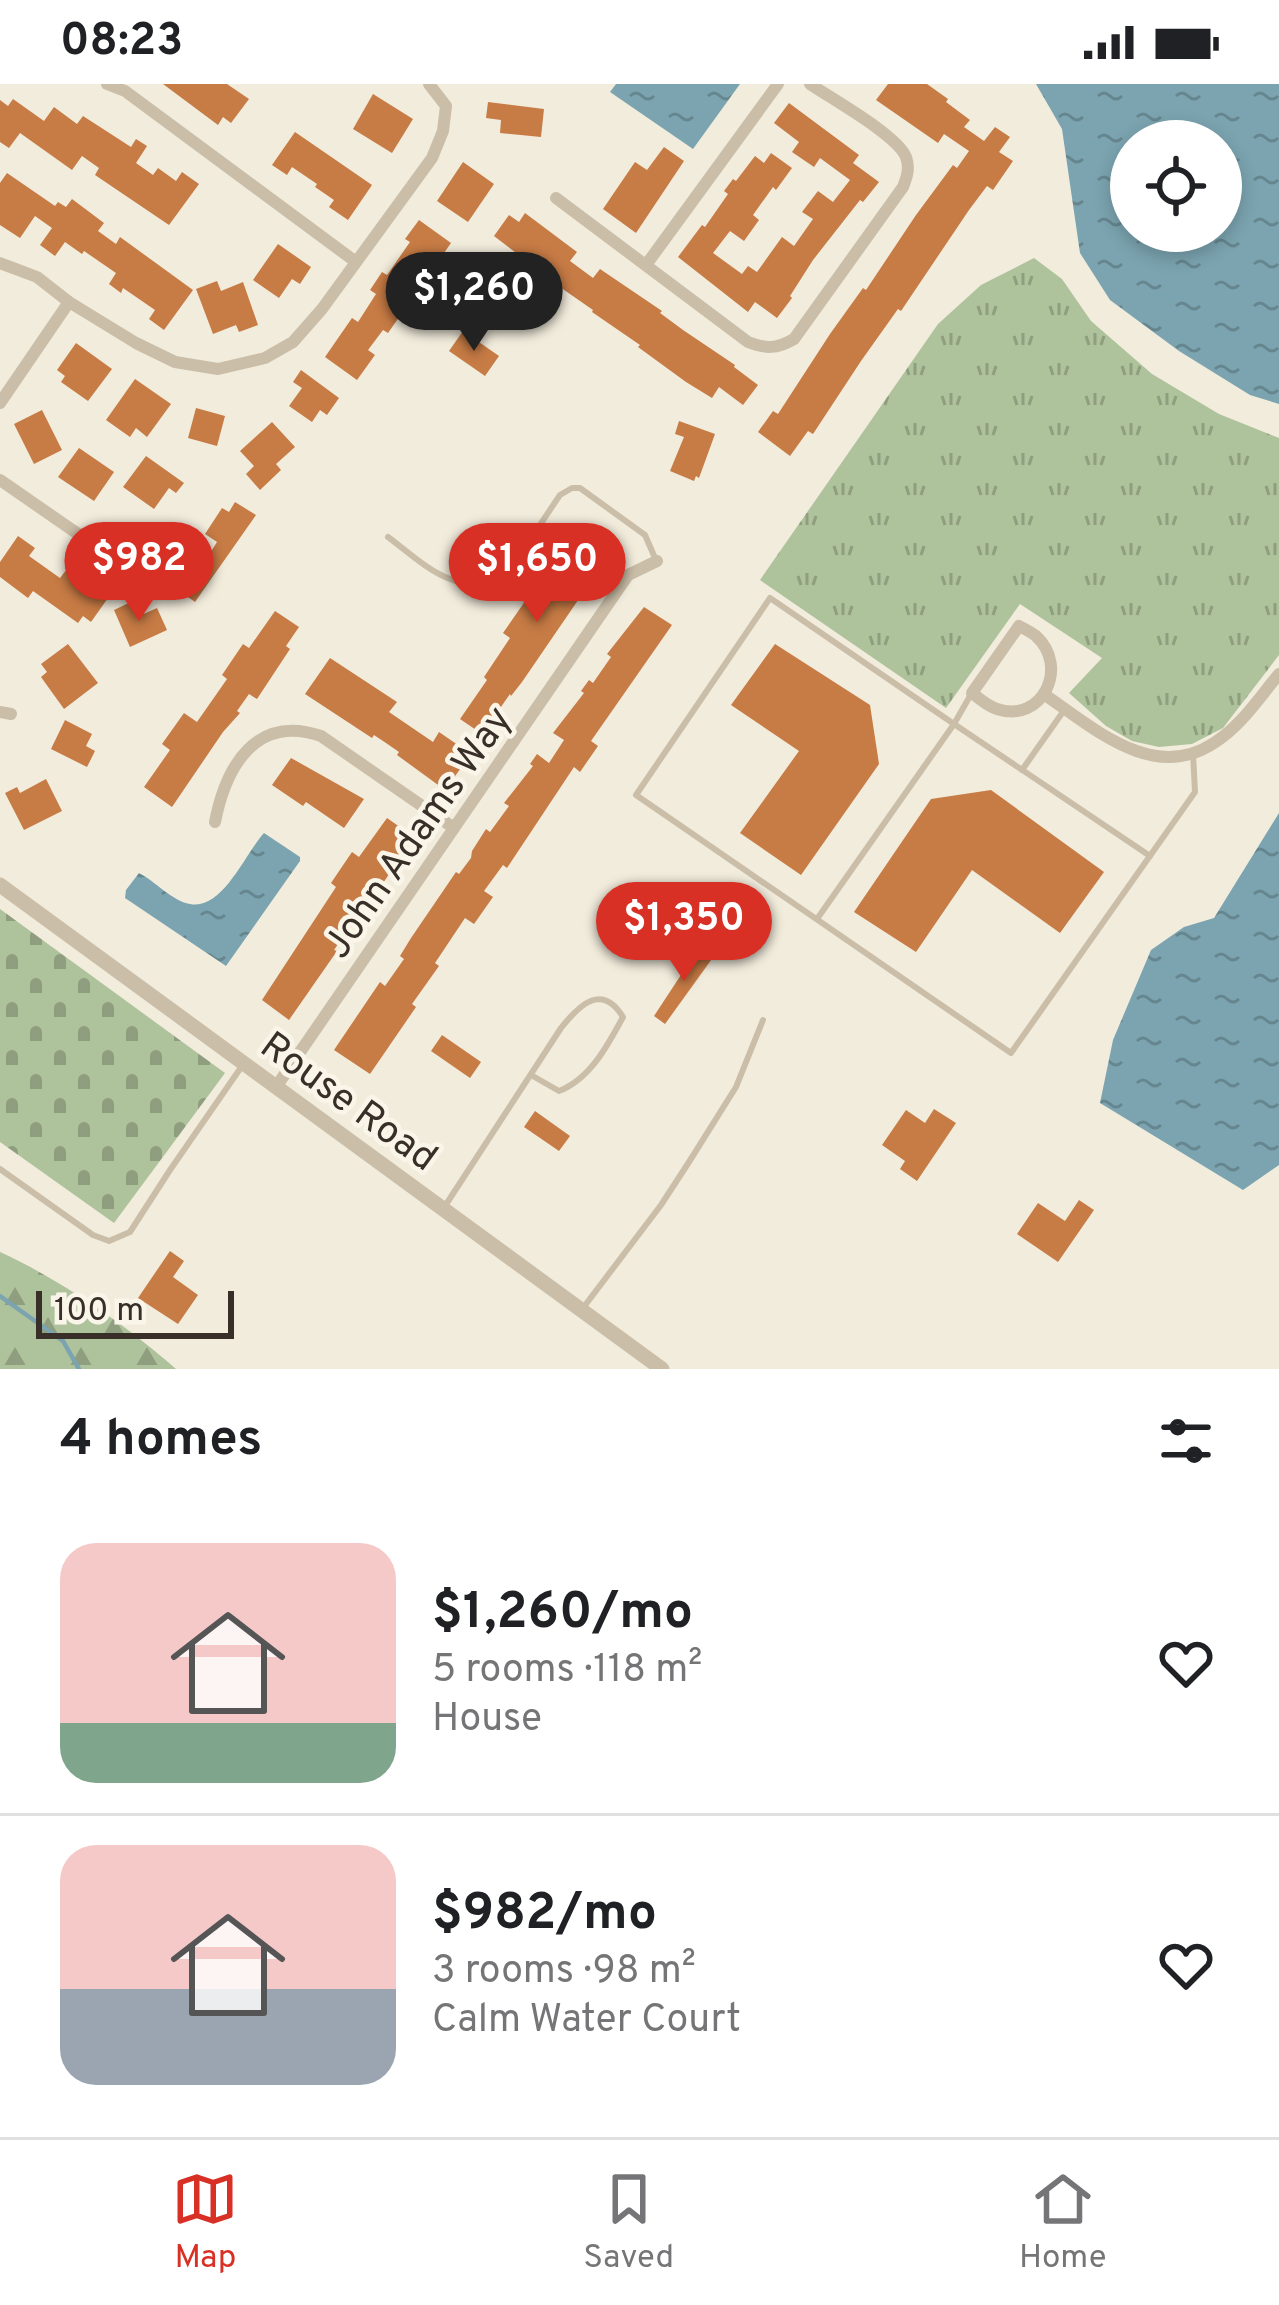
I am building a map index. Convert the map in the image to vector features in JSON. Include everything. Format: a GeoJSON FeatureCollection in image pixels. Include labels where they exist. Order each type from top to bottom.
{"type":"FeatureCollection","features":[{"type":"Feature","properties":{"kind":"street"},"geometry":{"type":"LineString","coordinates":[[107,84],[125,91],[356,262]]}},
{"type":"Feature","properties":{"kind":"street"},"geometry":{"type":"LineString","coordinates":[[0,263],[37,277],[69,302],[175,362],[218,369],[265,358],[292,342],[322,309],[432,158],[446,106],[430,84]]}},
{"type":"Feature","properties":{"kind":"street"},"geometry":{"type":"LineString","coordinates":[[646,266],[778,84]]}},
{"type":"Feature","properties":{"kind":"street"},"geometry":{"type":"LineString","coordinates":[[556,198],[748,342],[779,348],[794,340],[903,187],[908,173],[906,157],[895,142],[810,84]]}},
{"type":"Feature","properties":{"kind":"street"},"geometry":{"type":"LineString","coordinates":[[0,403],[69,302]]}},
{"type":"Feature","properties":{"kind":"street"},"geometry":{"type":"LineString","coordinates":[[0,480],[94,544],[128,550]]}},
{"type":"Feature","properties":{"kind":"street","name":"John Adams Way"},"geometry":{"type":"LineString","coordinates":[[276,1087],[628,575],[657,561]]}},
{"type":"Feature","properties":{"kind":"street"},"geometry":{"type":"LineString","coordinates":[[1019,626],[1046,649],[1052,680],[1034,706],[1003,711],[972,693],[1019,626]]}},
{"type":"Feature","properties":{"kind":"street"},"geometry":{"type":"LineString","coordinates":[[1045,695],[1119,746],[1163,758],[1193,753],[1214,743],[1240,721],[1279,674]]}},
{"type":"Feature","properties":{"kind":"street"},"geometry":{"type":"LineString","coordinates":[[215,822],[221,791],[253,743],[266,735],[300,729],[321,736],[454,828]]}},
{"type":"Feature","properties":{"kind":"street","name":"Rouse Road"},"geometry":{"type":"LineString","coordinates":[[0,885],[662,1369]]}},
{"type":"Feature","properties":{"kind":"lane"},"geometry":{"type":"LineString","coordinates":[[388,537],[445,578],[476,584],[507,565],[560,495],[580,488],[646,535],[657,561]]}},
{"type":"Feature","properties":{"kind":"lane"},"geometry":{"type":"LineString","coordinates":[[1150,856],[770,598],[636,795],[1011,1053],[1150,856],[1195,792],[1193,753]]}},
{"type":"Feature","properties":{"kind":"lane"},"geometry":{"type":"LineString","coordinates":[[818,920],[972,693]]}},
{"type":"Feature","properties":{"kind":"lane"},"geometry":{"type":"LineString","coordinates":[[1022,770],[1065,709]]}},
{"type":"Feature","properties":{"kind":"lane"},"geometry":{"type":"LineString","coordinates":[[443,1209],[561,1028],[596,997],[620,1010],[623,1017],[609,1042],[566,1090],[559,1091],[531,1075]]}},
{"type":"Feature","properties":{"kind":"lane"},"geometry":{"type":"LineString","coordinates":[[580,1310],[689,1162],[741,1078],[763,1020]]}},
{"type":"Feature","properties":{"kind":"lane"},"geometry":{"type":"LineString","coordinates":[[0,1169],[93,1234],[109,1241],[130,1232],[244,1064]]}},
{"type":"Feature","properties":{"kind":"green space"},"geometry":{"type":"Polygon","coordinates":[[[1034,258],[1062,279],[1091,321],[1152,374],[1219,414],[1279,438],[1279,655],[1223,728],[1192,744],[1159,747],[1132,741],[1106,726],[1069,693],[1102,658],[1020,604],[946,708],[760,580],[938,324],[981,285],[1034,258]]]}},
{"type":"Feature","properties":{"kind":"green space"},"geometry":{"type":"Polygon","coordinates":[[[0,909],[225,1073],[114,1223],[0,1142],[0,909]]]}},
{"type":"Feature","properties":{"kind":"green space"},"geometry":{"type":"Polygon","coordinates":[[[0,1252],[92,1304],[176,1369],[0,1369],[0,1252]]]}},
{"type":"Feature","properties":{"kind":"water"},"geometry":{"type":"Polygon","coordinates":[[[616,84],[740,84],[693,149],[610,92],[616,84]]]}},
{"type":"Feature","properties":{"kind":"water"},"geometry":{"type":"Polygon","coordinates":[[[1036,84],[1279,84],[1279,404],[1250,395],[1110,300],[1080,253],[1062,129],[1036,84]]]}},
{"type":"Feature","properties":{"kind":"water"},"geometry":{"type":"Polygon","coordinates":[[[1279,813],[1279,1165],[1243,1190],[1100,1103],[1113,1040],[1151,950],[1184,927],[1214,918],[1279,813]]]}},
{"type":"Feature","properties":{"kind":"water"},"geometry":{"type":"Polygon","coordinates":[[[264,833],[300,861],[226,966],[125,898],[139,873],[183,902],[202,904],[232,879],[264,833]]]}},
{"type":"Feature","properties":{"kind":"building"},"geometry":{"type":"Polygon","coordinates":[[[163,84],[227,84],[249,99],[231,123],[223,117],[218,125],[163,84]]]}},
{"type":"Feature","properties":{"kind":"building"},"geometry":{"type":"Polygon","coordinates":[[[888,84],[927,84],[970,120],[964,127],[984,141],[995,127],[1010,137],[999,152],[1013,161],[993,190],[987,186],[813,434],[808,431],[790,456],[758,432],[773,411],[778,414],[916,215],[969,151],[944,134],[938,143],[876,100],[888,84]]]}},
{"type":"Feature","properties":{"kind":"building"},"geometry":{"type":"Polygon","coordinates":[[[373,94],[413,119],[392,153],[353,129],[373,94]]]}},
{"type":"Feature","properties":{"kind":"building"},"geometry":{"type":"Polygon","coordinates":[[[13,99],[44,121],[54,107],[77,124],[83,116],[131,147],[136,139],[147,146],[136,163],[153,175],[158,168],[176,181],[182,172],[199,184],[169,225],[95,175],[99,168],[82,156],[72,170],[20,133],[9,148],[0,142],[0,100],[8,106],[13,99]]]}},
{"type":"Feature","properties":{"kind":"building"},"geometry":{"type":"Polygon","coordinates":[[[488,102],[544,109],[541,137],[500,133],[501,120],[486,118],[488,102]]]}},
{"type":"Feature","properties":{"kind":"building"},"geometry":{"type":"Polygon","coordinates":[[[789,103],[859,155],[853,163],[879,182],[813,260],[777,318],[755,302],[748,312],[678,257],[755,156],[764,163],[771,153],[792,168],[753,215],[759,220],[744,241],[730,231],[713,253],[742,274],[748,266],[757,272],[782,237],[794,246],[813,219],[802,212],[818,191],[833,202],[850,180],[820,158],[814,167],[792,152],[799,142],[774,123],[789,103]]]}},
{"type":"Feature","properties":{"kind":"building"},"geometry":{"type":"Polygon","coordinates":[[[295,132],[372,185],[348,220],[329,207],[334,200],[317,184],[292,167],[287,175],[272,165],[295,132]]]}},
{"type":"Feature","properties":{"kind":"building"},"geometry":{"type":"Polygon","coordinates":[[[664,147],[684,161],[636,233],[603,209],[635,162],[647,170],[664,147]]]}},
{"type":"Feature","properties":{"kind":"building"},"geometry":{"type":"Polygon","coordinates":[[[463,162],[494,184],[468,222],[437,201],[463,162]]]}},
{"type":"Feature","properties":{"kind":"building"},"geometry":{"type":"Polygon","coordinates":[[[7,173],[55,206],[58,202],[66,207],[72,199],[104,223],[98,231],[116,244],[120,237],[193,290],[164,330],[149,319],[155,310],[109,284],[116,273],[84,251],[65,242],[55,256],[40,245],[52,228],[35,216],[20,238],[0,225],[0,183],[7,173]]]}},
{"type":"Feature","properties":{"kind":"building"},"geometry":{"type":"Polygon","coordinates":[[[525,213],[577,252],[570,261],[593,278],[600,269],[758,385],[743,405],[719,387],[712,398],[686,382],[494,236],[509,215],[519,222],[525,213]]]}},
{"type":"Feature","properties":{"kind":"building"},"geometry":{"type":"Polygon","coordinates":[[[419,220],[451,243],[388,333],[383,330],[368,350],[375,355],[357,380],[325,357],[352,318],[358,322],[376,294],[370,290],[382,272],[387,275],[419,220]]]}},
{"type":"Feature","properties":{"kind":"building"},"geometry":{"type":"Polygon","coordinates":[[[278,244],[311,267],[300,284],[292,279],[279,298],[253,280],[278,244]]]}},
{"type":"Feature","properties":{"kind":"building"},"geometry":{"type":"Polygon","coordinates":[[[217,281],[221,291],[243,282],[258,325],[239,332],[236,325],[213,334],[196,289],[217,281]]]}},
{"type":"Feature","properties":{"kind":"building"},"geometry":{"type":"Polygon","coordinates":[[[463,331],[499,356],[485,376],[449,351],[463,331]]]}},
{"type":"Feature","properties":{"kind":"building"},"geometry":{"type":"Polygon","coordinates":[[[76,343],[112,369],[88,401],[61,382],[65,376],[57,370],[76,343]]]}},
{"type":"Feature","properties":{"kind":"building"},"geometry":{"type":"Polygon","coordinates":[[[301,370],[339,398],[327,415],[320,410],[312,422],[289,406],[302,388],[293,382],[301,370]]]}},
{"type":"Feature","properties":{"kind":"building"},"geometry":{"type":"Polygon","coordinates":[[[135,379],[171,404],[147,437],[136,428],[130,437],[106,420],[135,379]]]}},
{"type":"Feature","properties":{"kind":"building"},"geometry":{"type":"Polygon","coordinates":[[[196,408],[225,416],[217,446],[188,438],[196,408]]]}},
{"type":"Feature","properties":{"kind":"building"},"geometry":{"type":"Polygon","coordinates":[[[42,410],[62,450],[34,464],[14,424],[42,410]]]}},
{"type":"Feature","properties":{"kind":"building"},"geometry":{"type":"Polygon","coordinates":[[[679,421],[715,434],[694,481],[670,471],[684,437],[675,434],[679,421]]]}},
{"type":"Feature","properties":{"kind":"building"},"geometry":{"type":"Polygon","coordinates":[[[272,422],[295,447],[276,464],[281,470],[260,490],[246,474],[254,466],[240,451],[272,422]]]}},
{"type":"Feature","properties":{"kind":"building"},"geometry":{"type":"Polygon","coordinates":[[[79,448],[114,472],[94,501],[58,477],[79,448]]]}},
{"type":"Feature","properties":{"kind":"building"},"geometry":{"type":"Polygon","coordinates":[[[146,456],[184,483],[176,493],[169,488],[154,509],[123,487],[146,456]]]}},
{"type":"Feature","properties":{"kind":"building"},"geometry":{"type":"Polygon","coordinates":[[[235,502],[256,515],[195,602],[160,577],[170,562],[179,568],[191,551],[205,561],[217,542],[205,534],[222,508],[229,512],[235,502]]]}},
{"type":"Feature","properties":{"kind":"building"},"geometry":{"type":"Polygon","coordinates":[[[576,528],[611,552],[482,734],[460,719],[510,638],[503,633],[576,528]]]}},
{"type":"Feature","properties":{"kind":"building"},"geometry":{"type":"Polygon","coordinates":[[[18,536],[35,548],[29,556],[60,578],[67,569],[108,598],[91,622],[83,616],[78,623],[33,591],[28,598],[0,577],[0,562],[18,536]]]}},
{"type":"Feature","properties":{"kind":"building"},"geometry":{"type":"Polygon","coordinates":[[[133,601],[139,616],[157,608],[167,630],[130,647],[114,610],[133,601]]]}},
{"type":"Feature","properties":{"kind":"building"},"geometry":{"type":"Polygon","coordinates":[[[644,607],[672,625],[591,741],[598,746],[580,772],[574,767],[507,868],[503,865],[484,891],[493,897],[474,924],[465,918],[412,1004],[416,1007],[370,1074],[334,1050],[380,982],[385,986],[404,959],[400,956],[411,938],[471,858],[486,829],[490,832],[509,806],[504,803],[537,754],[549,763],[564,740],[553,733],[644,607]]]}},
{"type":"Feature","properties":{"kind":"building"},"geometry":{"type":"Polygon","coordinates":[[[275,611],[299,627],[286,646],[290,649],[257,699],[249,694],[172,807],[144,787],[170,750],[162,744],[184,713],[197,722],[227,679],[222,675],[243,644],[249,648],[275,611]]]}},
{"type":"Feature","properties":{"kind":"building"},"geometry":{"type":"Polygon","coordinates":[[[68,644],[98,683],[64,709],[41,677],[47,672],[41,664],[68,644]]]}},
{"type":"Feature","properties":{"kind":"building"},"geometry":{"type":"Polygon","coordinates":[[[775,644],[870,705],[879,764],[801,875],[740,833],[799,751],[731,705],[775,644]]]}},
{"type":"Feature","properties":{"kind":"building"},"geometry":{"type":"Polygon","coordinates":[[[330,658],[397,702],[389,712],[433,742],[439,732],[471,754],[445,790],[386,743],[305,694],[330,658]]]}},
{"type":"Feature","properties":{"kind":"building"},"geometry":{"type":"Polygon","coordinates":[[[65,720],[92,734],[86,746],[95,751],[87,767],[51,749],[65,720]]]}},
{"type":"Feature","properties":{"kind":"building"},"geometry":{"type":"Polygon","coordinates":[[[291,758],[364,799],[344,828],[272,785],[291,758]]]}},
{"type":"Feature","properties":{"kind":"building"},"geometry":{"type":"Polygon","coordinates":[[[46,779],[62,811],[24,830],[5,793],[17,787],[20,793],[46,779]]]}},
{"type":"Feature","properties":{"kind":"building"},"geometry":{"type":"Polygon","coordinates":[[[991,790],[1104,872],[1060,933],[972,870],[916,952],[854,912],[931,799],[991,790]]]}},
{"type":"Feature","properties":{"kind":"building"},"geometry":{"type":"Polygon","coordinates":[[[387,818],[414,837],[289,1020],[262,1000],[336,887],[331,883],[352,852],[359,857],[387,818]]]}},
{"type":"Feature","properties":{"kind":"building"},"geometry":{"type":"Polygon","coordinates":[[[700,946],[714,956],[665,1024],[654,1016],[700,946]]]}},
{"type":"Feature","properties":{"kind":"building"},"geometry":{"type":"Polygon","coordinates":[[[442,1035],[481,1062],[470,1078],[431,1051],[442,1035]]]}},
{"type":"Feature","properties":{"kind":"building"},"geometry":{"type":"Polygon","coordinates":[[[934,1109],[956,1123],[917,1181],[900,1169],[905,1161],[882,1145],[906,1110],[925,1123],[934,1109]]]}},
{"type":"Feature","properties":{"kind":"building"},"geometry":{"type":"Polygon","coordinates":[[[535,1111],[570,1136],[559,1151],[524,1127],[535,1111]]]}},
{"type":"Feature","properties":{"kind":"building"},"geometry":{"type":"Polygon","coordinates":[[[1079,1200],[1094,1210],[1058,1262],[1017,1234],[1038,1203],[1065,1221],[1079,1200]]]}},
{"type":"Feature","properties":{"kind":"building"},"geometry":{"type":"Polygon","coordinates":[[[170,1251],[184,1261],[173,1277],[198,1295],[178,1324],[138,1298],[170,1251]]]}},
{"type":"Feature","properties":{"kind":"waterway"},"geometry":{"type":"LineString","coordinates":[[0,1296],[63,1341],[79,1369]]}}]}
